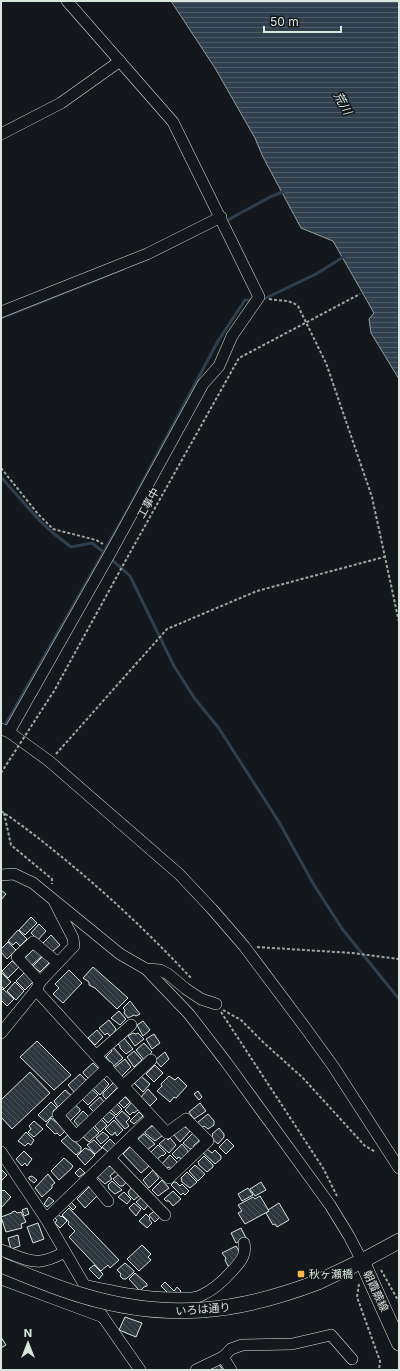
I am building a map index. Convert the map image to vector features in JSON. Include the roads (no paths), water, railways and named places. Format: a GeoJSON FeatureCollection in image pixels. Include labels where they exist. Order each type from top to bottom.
{"type":"FeatureCollection","features":[{"type":"Feature","properties":{"kind":"main road","name":"いろは通り"},"geometry":{"type":"LineString","coordinates":[[1,1265],[60,1288],[97,1300],[139,1309],[203,1311],[236,1306],[288,1294],[318,1282],[373,1256],[399,1241]]}},
{"type":"Feature","properties":{"kind":"main road","name":"朝霞蕨線"},"geometry":{"type":"LineString","coordinates":[[373,1256],[399,1343]]}},
{"type":"Feature","properties":{"kind":"street"},"geometry":{"type":"LineString","coordinates":[[67,1],[172,122],[226,228],[256,301],[232,336],[219,366],[203,384],[112,550],[6,731],[49,761],[179,874],[212,909],[244,946],[333,1066],[399,1168]]}},
{"type":"Feature","properties":{"kind":"street"},"geometry":{"type":"LineString","coordinates":[[1,134],[61,103],[120,61]]}},
{"type":"Feature","properties":{"kind":"street"},"geometry":{"type":"LineString","coordinates":[[1,312],[147,254],[221,218]]}},
{"type":"Feature","properties":{"kind":"street"},"geometry":{"type":"LineString","coordinates":[[1,874],[14,874],[33,883],[120,954],[146,969],[189,1014],[226,1062],[341,1221],[373,1256]]}},
{"type":"Feature","properties":{"kind":"street"},"geometry":{"type":"LineString","coordinates":[[1,1033],[38,986],[74,946],[73,938],[53,900]]}},
{"type":"Feature","properties":{"kind":"street"},"geometry":{"type":"LineString","coordinates":[[58,963],[33,942],[17,957],[38,986],[108,1068],[167,1133],[186,1119],[208,1141],[169,1178],[130,1139]]}},
{"type":"Feature","properties":{"kind":"street"},"geometry":{"type":"LineString","coordinates":[[146,969],[160,970],[168,974],[186,990],[201,999],[216,1004]]}},
{"type":"Feature","properties":{"kind":"street"},"geometry":{"type":"LineString","coordinates":[[97,1055],[131,1025]]}},
{"type":"Feature","properties":{"kind":"street"},"geometry":{"type":"LineString","coordinates":[[108,1068],[58,1115],[76,1136],[151,1060]]}},
{"type":"Feature","properties":{"kind":"street"},"geometry":{"type":"LineString","coordinates":[[46,1219],[152,1117]]}},
{"type":"Feature","properties":{"kind":"street"},"geometry":{"type":"LineString","coordinates":[[1,1152],[46,1219],[102,1317],[140,1370]]}},
{"type":"Feature","properties":{"kind":"street"},"geometry":{"type":"LineString","coordinates":[[110,1158],[165,1215]]}},
{"type":"Feature","properties":{"kind":"street"},"geometry":{"type":"LineString","coordinates":[[89,1178],[108,1201]]}},
{"type":"Feature","properties":{"kind":"street"},"geometry":{"type":"LineString","coordinates":[[84,1285],[137,1296],[163,1299],[192,1298],[201,1296],[231,1272],[241,1260],[246,1250],[244,1244]]}},
{"type":"Feature","properties":{"kind":"street"},"geometry":{"type":"LineString","coordinates":[[1,1250],[24,1258],[39,1261],[50,1259],[65,1252]]}},
{"type":"Feature","properties":{"kind":"street"},"geometry":{"type":"LineString","coordinates":[[1,1280],[102,1317]]}},
{"type":"Feature","properties":{"kind":"street"},"geometry":{"type":"LineString","coordinates":[[196,1370],[223,1357],[231,1349],[242,1345],[292,1344],[331,1335],[352,1358]]}},
{"type":"Feature","properties":{"kind":"street"},"geometry":{"type":"LineString","coordinates":[[223,1357],[231,1370]]}},
{"type":"Feature","properties":{"kind":"water","name":"荒川"},"geometry":{"type":"Polygon","coordinates":[[[171,1],[399,1],[399,379],[371,333],[369,319],[374,313],[333,241],[301,228],[263,157],[255,138],[215,68],[171,1]]]}},
{"type":"Feature","properties":{"kind":"waterway"},"geometry":{"type":"LineString","coordinates":[[224,222],[270,197],[285,191]]}},
{"type":"Feature","properties":{"kind":"waterway"},"geometry":{"type":"LineString","coordinates":[[261,299],[316,274],[345,256]]}},
{"type":"Feature","properties":{"kind":"waterway"},"geometry":{"type":"LineString","coordinates":[[1,318],[123,269]]}},
{"type":"Feature","properties":{"kind":"waterway"},"geometry":{"type":"LineString","coordinates":[[4,727],[126,513],[218,341],[245,300],[254,300]]}},
{"type":"Feature","properties":{"kind":"waterway"},"geometry":{"type":"LineString","coordinates":[[1,477],[40,521],[71,547],[92,543],[106,554]]}},
{"type":"Feature","properties":{"kind":"waterway"},"geometry":{"type":"LineString","coordinates":[[110,558],[130,576],[174,666],[195,699],[218,727],[279,822],[314,885],[343,930],[399,999]]}},
{"type":"Feature","properties":{"kind":"place","name":"秋ヶ瀬橋"},"geometry":{"type":"Point","coordinates":[301,1274]}}]}
